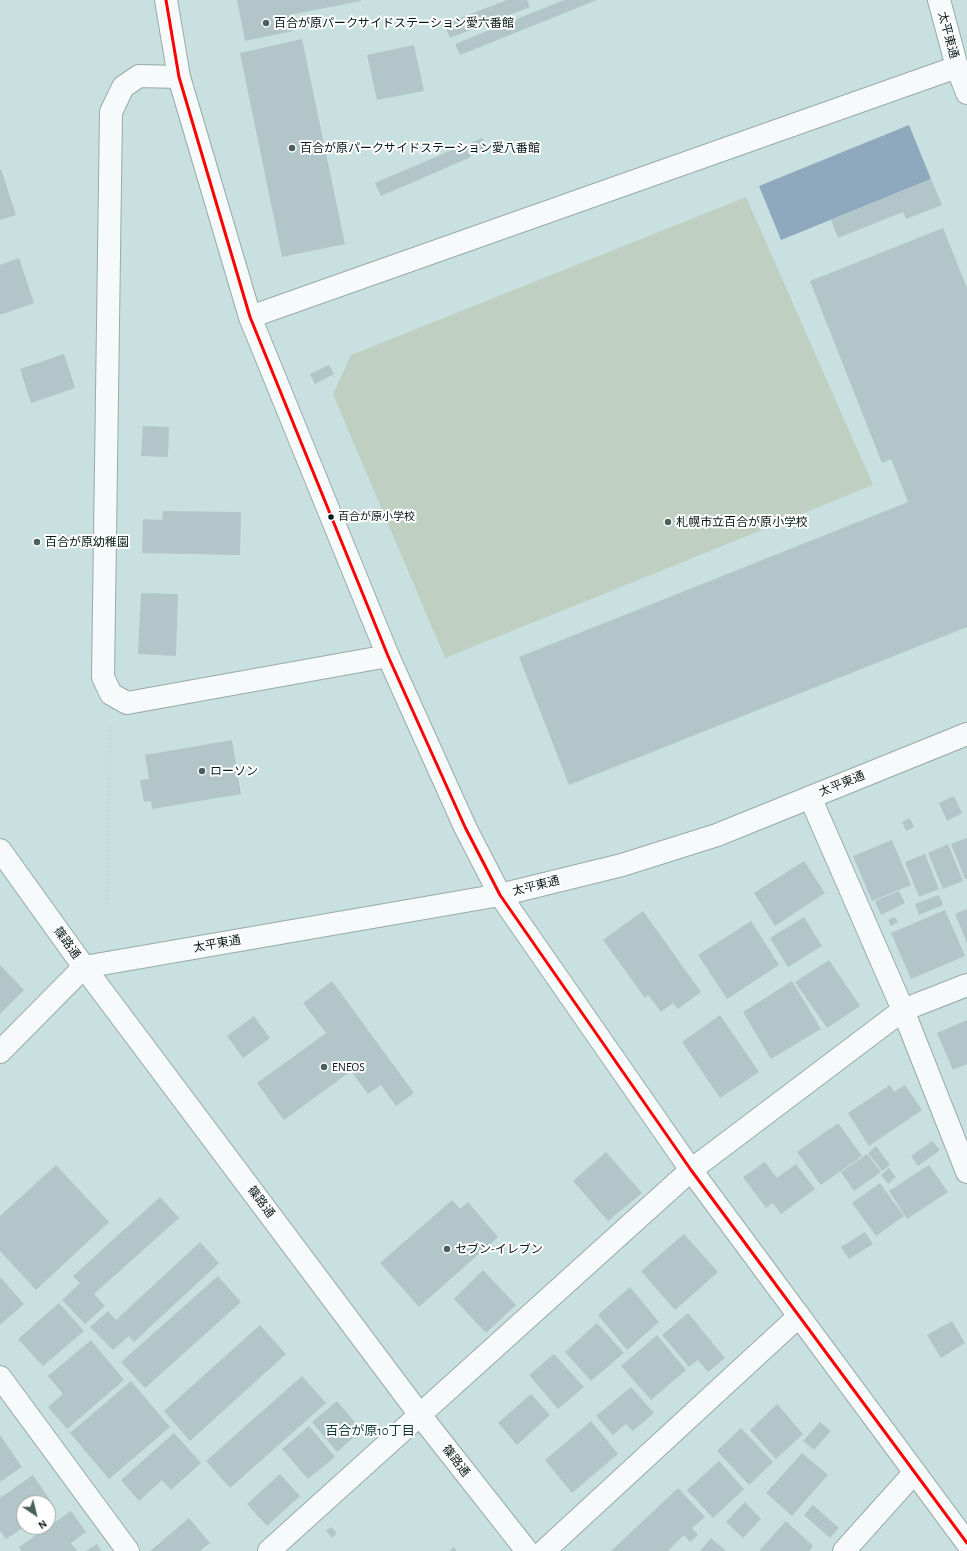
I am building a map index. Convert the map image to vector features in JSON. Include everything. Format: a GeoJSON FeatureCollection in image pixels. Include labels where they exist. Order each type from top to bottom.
{"type":"FeatureCollection","features":[{"type":"Feature","properties":{"kind":"street"},"geometry":{"type":"LineString","coordinates":[[166,0],[179,76],[250,317],[388,656],[465,827],[500,895],[691,1170],[967,1543]]}},
{"type":"Feature","properties":{"kind":"street","name":"太平東通"},"geometry":{"type":"LineString","coordinates":[[939,0],[957,67],[967,93]]}},
{"type":"Feature","properties":{"kind":"street"},"geometry":{"type":"LineString","coordinates":[[250,317],[957,67]]}},
{"type":"Feature","properties":{"kind":"street"},"geometry":{"type":"LineString","coordinates":[[179,76],[139,76],[123,87],[111,112],[103,677],[111,694],[127,703],[388,656]]}},
{"type":"Feature","properties":{"kind":"street","name":"太平東通"},"geometry":{"type":"LineString","coordinates":[[84,967],[500,895],[622,865],[710,837],[967,734]]}},
{"type":"Feature","properties":{"kind":"street"},"geometry":{"type":"LineString","coordinates":[[810,797],[903,1010],[967,1172]]}},
{"type":"Feature","properties":{"kind":"street","name":"篠路通"},"geometry":{"type":"LineString","coordinates":[[0,850],[84,967],[420,1415],[527,1551]]}},
{"type":"Feature","properties":{"kind":"street"},"geometry":{"type":"LineString","coordinates":[[0,1052],[84,967]]}},
{"type":"Feature","properties":{"kind":"street"},"geometry":{"type":"LineString","coordinates":[[269,1551],[691,1170],[903,1010],[967,985]]}},
{"type":"Feature","properties":{"kind":"street"},"geometry":{"type":"LineString","coordinates":[[544,1551],[799,1316]]}},
{"type":"Feature","properties":{"kind":"street"},"geometry":{"type":"LineString","coordinates":[[0,1377],[128,1551]]}},
{"type":"Feature","properties":{"kind":"street"},"geometry":{"type":"LineString","coordinates":[[844,1551],[914,1473]]}},
{"type":"Feature","properties":{"kind":"path"},"geometry":{"type":"LineString","coordinates":[[107,903],[111,694]]}},
{"type":"Feature","properties":{"kind":"green space"},"geometry":{"type":"Polygon","coordinates":[[[746,197],[873,485],[445,658],[333,394],[351,355],[746,197]]]}},
{"type":"Feature","properties":{"kind":"water"},"geometry":{"type":"Polygon","coordinates":[[[909,125],[931,179],[781,240],[759,186],[909,125]]]}},
{"type":"Feature","properties":{"kind":"building","name":"百合が原パークサイドステーション愛六番館"},"geometry":{"type":"Polygon","coordinates":[[[237,0],[361,1],[289,15],[293,31],[245,41],[237,0]]]}},
{"type":"Feature","properties":{"kind":"building"},"geometry":{"type":"Polygon","coordinates":[[[507,0],[527,0],[530,7],[450,38],[444,24],[507,0]]]}},
{"type":"Feature","properties":{"kind":"building"},"geometry":{"type":"Polygon","coordinates":[[[564,0],[597,0],[460,55],[455,44],[564,0]]]}},
{"type":"Feature","properties":{"kind":"building","name":"百合が原パークサイドステーション愛八番館"},"geometry":{"type":"Polygon","coordinates":[[[302,39],[345,244],[282,257],[240,53],[302,39]]]}},
{"type":"Feature","properties":{"kind":"building"},"geometry":{"type":"Polygon","coordinates":[[[414,45],[424,91],[377,100],[367,55],[414,45]]]}},
{"type":"Feature","properties":{"kind":"building"},"geometry":{"type":"Polygon","coordinates":[[[482,138],[487,147],[473,154],[469,144],[482,138]]]}},
{"type":"Feature","properties":{"kind":"building"},"geometry":{"type":"Polygon","coordinates":[[[466,144],[471,157],[381,196],[375,183],[466,144]]]}},
{"type":"Feature","properties":{"kind":"building"},"geometry":{"type":"Polygon","coordinates":[[[1,169],[16,215],[0,220],[0,170],[1,169]]]}},
{"type":"Feature","properties":{"kind":"building"},"geometry":{"type":"Polygon","coordinates":[[[931,179],[942,205],[906,219],[903,212],[838,238],[831,220],[931,179]]]}},
{"type":"Feature","properties":{"kind":"building"},"geometry":{"type":"Polygon","coordinates":[[[943,228],[967,288],[967,627],[569,785],[519,657],[908,502],[891,459],[882,463],[810,281],[943,228]]]}},
{"type":"Feature","properties":{"kind":"building"},"geometry":{"type":"Polygon","coordinates":[[[19,258],[34,303],[0,315],[0,265],[19,258]]]}},
{"type":"Feature","properties":{"kind":"building"},"geometry":{"type":"Polygon","coordinates":[[[64,354],[75,388],[31,403],[20,369],[64,354]]]}},
{"type":"Feature","properties":{"kind":"building"},"geometry":{"type":"Polygon","coordinates":[[[329,365],[334,374],[315,384],[310,374],[329,365]]]}},
{"type":"Feature","properties":{"kind":"building"},"geometry":{"type":"Polygon","coordinates":[[[143,426],[169,427],[168,457],[141,456],[143,426]]]}},
{"type":"Feature","properties":{"kind":"building"},"geometry":{"type":"Polygon","coordinates":[[[163,511],[241,512],[240,555],[142,553],[143,519],[162,520],[163,511]]]}},
{"type":"Feature","properties":{"kind":"building"},"geometry":{"type":"Polygon","coordinates":[[[141,593],[178,594],[176,656],[138,654],[141,593]]]}},
{"type":"Feature","properties":{"kind":"building"},"geometry":{"type":"Polygon","coordinates":[[[232,740],[241,794],[152,809],[151,801],[144,802],[140,780],[149,779],[145,755],[232,740]]]}},
{"type":"Feature","properties":{"kind":"building"},"geometry":{"type":"Polygon","coordinates":[[[954,796],[962,813],[947,821],[939,803],[954,796]]]}},
{"type":"Feature","properties":{"kind":"building"},"geometry":{"type":"Polygon","coordinates":[[[910,818],[914,827],[906,831],[902,822],[910,818]]]}},
{"type":"Feature","properties":{"kind":"building"},"geometry":{"type":"Polygon","coordinates":[[[967,838],[967,879],[965,879],[951,844],[967,838]]]}},
{"type":"Feature","properties":{"kind":"building"},"geometry":{"type":"Polygon","coordinates":[[[892,840],[911,885],[872,901],[853,856],[892,840]]]}},
{"type":"Feature","properties":{"kind":"building"},"geometry":{"type":"Polygon","coordinates":[[[948,844],[963,881],[943,889],[928,853],[948,844]]]}},
{"type":"Feature","properties":{"kind":"building"},"geometry":{"type":"Polygon","coordinates":[[[925,854],[939,889],[919,897],[905,862],[925,854]]]}},
{"type":"Feature","properties":{"kind":"building"},"geometry":{"type":"Polygon","coordinates":[[[804,861],[825,893],[775,926],[754,893],[804,861]]]}},
{"type":"Feature","properties":{"kind":"building"},"geometry":{"type":"Polygon","coordinates":[[[899,891],[905,903],[881,915],[875,901],[899,891]]]}},
{"type":"Feature","properties":{"kind":"building"},"geometry":{"type":"Polygon","coordinates":[[[939,895],[943,905],[919,915],[915,904],[939,895]]]}},
{"type":"Feature","properties":{"kind":"building"},"geometry":{"type":"Polygon","coordinates":[[[967,909],[967,943],[955,914],[967,909]]]}},
{"type":"Feature","properties":{"kind":"building"},"geometry":{"type":"Polygon","coordinates":[[[945,910],[965,956],[911,979],[891,933],[945,910]]]}},
{"type":"Feature","properties":{"kind":"building"},"geometry":{"type":"Polygon","coordinates":[[[643,911],[701,992],[678,1009],[673,1003],[661,1012],[648,995],[645,998],[603,940],[643,911]]]}},
{"type":"Feature","properties":{"kind":"building"},"geometry":{"type":"Polygon","coordinates":[[[804,917],[822,946],[788,967],[770,938],[804,917]]]}},
{"type":"Feature","properties":{"kind":"building"},"geometry":{"type":"Polygon","coordinates":[[[895,917],[898,922],[891,926],[888,920],[895,917]]]}},
{"type":"Feature","properties":{"kind":"building"},"geometry":{"type":"Polygon","coordinates":[[[751,921],[779,965],[727,999],[698,955],[751,921]]]}},
{"type":"Feature","properties":{"kind":"building"},"geometry":{"type":"Polygon","coordinates":[[[829,960],[860,1006],[827,1028],[795,982],[829,960]]]}},
{"type":"Feature","properties":{"kind":"building"},"geometry":{"type":"Polygon","coordinates":[[[0,965],[24,990],[0,1014],[0,965]]]}},
{"type":"Feature","properties":{"kind":"building"},"geometry":{"type":"Polygon","coordinates":[[[332,981],[414,1093],[396,1106],[381,1085],[368,1094],[351,1071],[284,1120],[257,1083],[326,1033],[303,1003],[332,981]]]}},
{"type":"Feature","properties":{"kind":"building"},"geometry":{"type":"Polygon","coordinates":[[[792,981],[821,1029],[771,1059],[743,1012],[792,981]]]}},
{"type":"Feature","properties":{"kind":"building"},"geometry":{"type":"Polygon","coordinates":[[[720,1015],[759,1072],[720,1098],[682,1042],[720,1015]]]}},
{"type":"Feature","properties":{"kind":"building"},"geometry":{"type":"Polygon","coordinates":[[[254,1016],[270,1038],[243,1058],[227,1036],[254,1016]]]}},
{"type":"Feature","properties":{"kind":"building"},"geometry":{"type":"Polygon","coordinates":[[[967,1020],[967,1064],[953,1070],[937,1033],[967,1020]]]}},
{"type":"Feature","properties":{"kind":"building"},"geometry":{"type":"Polygon","coordinates":[[[890,1085],[894,1092],[905,1085],[922,1110],[869,1146],[848,1113],[890,1085]]]}},
{"type":"Feature","properties":{"kind":"building"},"geometry":{"type":"Polygon","coordinates":[[[838,1123],[862,1156],[821,1185],[797,1152],[838,1123]]]}},
{"type":"Feature","properties":{"kind":"building"},"geometry":{"type":"Polygon","coordinates":[[[932,1141],[940,1150],[918,1166],[911,1156],[932,1141]]]}},
{"type":"Feature","properties":{"kind":"building"},"geometry":{"type":"Polygon","coordinates":[[[876,1146],[890,1165],[882,1171],[868,1153],[876,1146]]]}},
{"type":"Feature","properties":{"kind":"building"},"geometry":{"type":"Polygon","coordinates":[[[606,1152],[642,1193],[608,1221],[573,1181],[606,1152]]]}},
{"type":"Feature","properties":{"kind":"building"},"geometry":{"type":"Polygon","coordinates":[[[867,1154],[881,1172],[854,1191],[841,1172],[867,1154]]]}},
{"type":"Feature","properties":{"kind":"building"},"geometry":{"type":"Polygon","coordinates":[[[765,1162],[777,1178],[796,1164],[815,1189],[781,1214],[773,1203],[766,1208],[743,1177],[765,1162]]]}},
{"type":"Feature","properties":{"kind":"building"},"geometry":{"type":"Polygon","coordinates":[[[56,1165],[109,1222],[36,1290],[0,1251],[0,1216],[56,1165]]]}},
{"type":"Feature","properties":{"kind":"building"},"geometry":{"type":"Polygon","coordinates":[[[929,1165],[948,1192],[907,1219],[889,1191],[929,1165]]]}},
{"type":"Feature","properties":{"kind":"building"},"geometry":{"type":"Polygon","coordinates":[[[889,1168],[896,1177],[888,1184],[881,1175],[889,1168]]]}},
{"type":"Feature","properties":{"kind":"building"},"geometry":{"type":"Polygon","coordinates":[[[880,1183],[904,1216],[876,1236],[852,1203],[880,1183]]]}},
{"type":"Feature","properties":{"kind":"building"},"geometry":{"type":"Polygon","coordinates":[[[160,1197],[179,1218],[94,1294],[105,1306],[85,1324],[62,1300],[80,1283],[73,1276],[160,1197]]]}},
{"type":"Feature","properties":{"kind":"building"},"geometry":{"type":"Polygon","coordinates":[[[452,1200],[460,1209],[468,1202],[498,1237],[419,1307],[380,1263],[452,1200]]]}},
{"type":"Feature","properties":{"kind":"building"},"geometry":{"type":"Polygon","coordinates":[[[865,1232],[873,1244],[849,1259],[841,1247],[865,1232]]]}},
{"type":"Feature","properties":{"kind":"building"},"geometry":{"type":"Polygon","coordinates":[[[684,1234],[718,1272],[675,1310],[641,1271],[684,1234]]]}},
{"type":"Feature","properties":{"kind":"building"},"geometry":{"type":"Polygon","coordinates":[[[200,1242],[219,1263],[134,1342],[129,1336],[113,1350],[90,1327],[108,1311],[116,1320],[200,1242]]]}},
{"type":"Feature","properties":{"kind":"building"},"geometry":{"type":"Polygon","coordinates":[[[483,1270],[516,1305],[486,1333],[454,1299],[483,1270]]]}},
{"type":"Feature","properties":{"kind":"building"},"geometry":{"type":"Polygon","coordinates":[[[218,1276],[241,1302],[145,1388],[121,1362],[218,1276]]]}},
{"type":"Feature","properties":{"kind":"building"},"geometry":{"type":"Polygon","coordinates":[[[0,1277],[24,1304],[0,1325],[0,1277]]]}},
{"type":"Feature","properties":{"kind":"building"},"geometry":{"type":"Polygon","coordinates":[[[630,1287],[659,1322],[627,1350],[598,1315],[630,1287]]]}},
{"type":"Feature","properties":{"kind":"building"},"geometry":{"type":"Polygon","coordinates":[[[59,1303],[84,1331],[43,1366],[18,1339],[59,1303]]]}},
{"type":"Feature","properties":{"kind":"building"},"geometry":{"type":"Polygon","coordinates":[[[688,1313],[725,1358],[708,1372],[698,1360],[689,1367],[662,1335],[688,1313]]]}},
{"type":"Feature","properties":{"kind":"building"},"geometry":{"type":"Polygon","coordinates":[[[952,1321],[965,1343],[941,1358],[927,1335],[952,1321]]]}},
{"type":"Feature","properties":{"kind":"building"},"geometry":{"type":"Polygon","coordinates":[[[597,1323],[624,1353],[591,1381],[565,1352],[597,1323]]]}},
{"type":"Feature","properties":{"kind":"building"},"geometry":{"type":"Polygon","coordinates":[[[260,1325],[286,1354],[190,1441],[164,1411],[260,1325]]]}},
{"type":"Feature","properties":{"kind":"building"},"geometry":{"type":"Polygon","coordinates":[[[657,1335],[686,1370],[651,1400],[621,1366],[657,1335]]]}},
{"type":"Feature","properties":{"kind":"building"},"geometry":{"type":"Polygon","coordinates":[[[91,1340],[124,1380],[67,1429],[48,1407],[63,1394],[48,1376],[91,1340]]]}},
{"type":"Feature","properties":{"kind":"building"},"geometry":{"type":"Polygon","coordinates":[[[554,1354],[584,1387],[558,1409],[529,1375],[554,1354]]]}},
{"type":"Feature","properties":{"kind":"building"},"geometry":{"type":"Polygon","coordinates":[[[302,1376],[326,1403],[230,1488],[206,1461],[302,1376]]]}},
{"type":"Feature","properties":{"kind":"building"},"geometry":{"type":"Polygon","coordinates":[[[131,1381],[170,1427],[109,1479],[70,1433],[131,1381]]]}},
{"type":"Feature","properties":{"kind":"building"},"geometry":{"type":"Polygon","coordinates":[[[631,1387],[654,1413],[633,1431],[626,1424],[613,1435],[596,1416],[631,1387]]]}},
{"type":"Feature","properties":{"kind":"building"},"geometry":{"type":"Polygon","coordinates":[[[531,1394],[550,1415],[517,1445],[498,1423],[531,1394]]]}},
{"type":"Feature","properties":{"kind":"building"},"geometry":{"type":"Polygon","coordinates":[[[337,1401],[362,1430],[337,1452],[312,1422],[337,1401]]]}},
{"type":"Feature","properties":{"kind":"building"},"geometry":{"type":"Polygon","coordinates":[[[777,1404],[803,1434],[776,1459],[750,1430],[777,1404]]]}},
{"type":"Feature","properties":{"kind":"building"},"geometry":{"type":"Polygon","coordinates":[[[591,1421],[618,1454],[572,1493],[545,1460],[591,1421]]]}},
{"type":"Feature","properties":{"kind":"building"},"geometry":{"type":"Polygon","coordinates":[[[820,1422],[831,1431],[814,1450],[803,1441],[820,1422]]]}},
{"type":"Feature","properties":{"kind":"building"},"geometry":{"type":"Polygon","coordinates":[[[309,1426],[335,1457],[308,1479],[282,1449],[309,1426]]]}},
{"type":"Feature","properties":{"kind":"building"},"geometry":{"type":"Polygon","coordinates":[[[741,1428],[773,1462],[749,1485],[717,1451],[741,1428]]]}},
{"type":"Feature","properties":{"kind":"building"},"geometry":{"type":"Polygon","coordinates":[[[174,1433],[201,1463],[171,1490],[162,1480],[139,1501],[121,1480],[174,1433]]]}},
{"type":"Feature","properties":{"kind":"building"},"geometry":{"type":"Polygon","coordinates":[[[0,1435],[22,1467],[0,1482],[0,1435]]]}},
{"type":"Feature","properties":{"kind":"building"},"geometry":{"type":"Polygon","coordinates":[[[802,1453],[828,1475],[792,1516],[766,1493],[802,1453]]]}},
{"type":"Feature","properties":{"kind":"building"},"geometry":{"type":"Polygon","coordinates":[[[719,1461],[744,1489],[713,1518],[687,1490],[719,1461]]]}},
{"type":"Feature","properties":{"kind":"building"},"geometry":{"type":"Polygon","coordinates":[[[280,1474],[300,1496],[267,1526],[247,1504],[280,1474]]]}},
{"type":"Feature","properties":{"kind":"building"},"geometry":{"type":"Polygon","coordinates":[[[33,1475],[47,1495],[16,1495],[16,1532],[6,1539],[0,1531],[0,1498],[33,1475]]]}},
{"type":"Feature","properties":{"kind":"building"},"geometry":{"type":"Polygon","coordinates":[[[678,1488],[705,1517],[692,1528],[698,1535],[690,1542],[684,1535],[668,1551],[611,1551],[678,1488]]]}},
{"type":"Feature","properties":{"kind":"building"},"geometry":{"type":"Polygon","coordinates":[[[745,1502],[761,1519],[743,1538],[726,1522],[745,1502]]]}},
{"type":"Feature","properties":{"kind":"building"},"geometry":{"type":"Polygon","coordinates":[[[813,1505],[839,1528],[830,1538],[804,1515],[813,1505]]]}},
{"type":"Feature","properties":{"kind":"building"},"geometry":{"type":"Polygon","coordinates":[[[71,1511],[86,1532],[71,1543],[77,1551],[21,1551],[19,1547],[36,1535],[56,1535],[56,1521],[71,1511]]]}},
{"type":"Feature","properties":{"kind":"building"},"geometry":{"type":"Polygon","coordinates":[[[189,1518],[210,1543],[200,1551],[150,1551],[189,1518]]]}},
{"type":"Feature","properties":{"kind":"building"},"geometry":{"type":"Polygon","coordinates":[[[786,1521],[813,1546],[809,1551],[759,1551],[786,1521]]]}},
{"type":"Feature","properties":{"kind":"building"},"geometry":{"type":"Polygon","coordinates":[[[331,1527],[337,1533],[332,1538],[326,1531],[331,1527]]]}},
{"type":"Feature","properties":{"kind":"building"},"geometry":{"type":"Polygon","coordinates":[[[711,1538],[726,1551],[700,1551],[711,1538]]]}},
{"type":"Feature","properties":{"kind":"building"},"geometry":{"type":"Polygon","coordinates":[[[97,1544],[101,1551],[86,1551],[97,1544]]]}},
{"type":"Feature","properties":{"kind":"building"},"geometry":{"type":"Polygon","coordinates":[[[454,1547],[457,1551],[449,1551],[454,1547]]]}},
{"type":"Feature","properties":{"kind":"transit line"},"geometry":{"type":"LineString","coordinates":[[166,0],[179,77],[250,317],[388,656],[465,827],[500,895],[691,1170],[967,1543]]}},
{"type":"Feature","properties":{"kind":"place","name":"百合が原パークサイドステーション愛六番館"},"geometry":{"type":"Point","coordinates":[266,23]}},
{"type":"Feature","properties":{"kind":"place","name":"百合が原パークサイドステーション愛八番館"},"geometry":{"type":"Point","coordinates":[292,148]}},
{"type":"Feature","properties":{"kind":"place","name":"百合が原小学校"},"geometry":{"type":"Point","coordinates":[331,517]}},
{"type":"Feature","properties":{"kind":"place","name":"札幌市立百合が原小学校"},"geometry":{"type":"Point","coordinates":[668,522]}},
{"type":"Feature","properties":{"kind":"place","name":"百合が原幼稚園"},"geometry":{"type":"Point","coordinates":[37,542]}},
{"type":"Feature","properties":{"kind":"place","name":"ローソン"},"geometry":{"type":"Point","coordinates":[202,771]}},
{"type":"Feature","properties":{"kind":"place","name":"ENEOS"},"geometry":{"type":"Point","coordinates":[324,1067]}},
{"type":"Feature","properties":{"kind":"place","name":"セブン-イレブン"},"geometry":{"type":"Point","coordinates":[447,1249]}},
{"type":"Feature","properties":{"kind":"district","name":"百合が原10丁目"},"geometry":{"type":"Point","coordinates":[370,1431]}}]}
